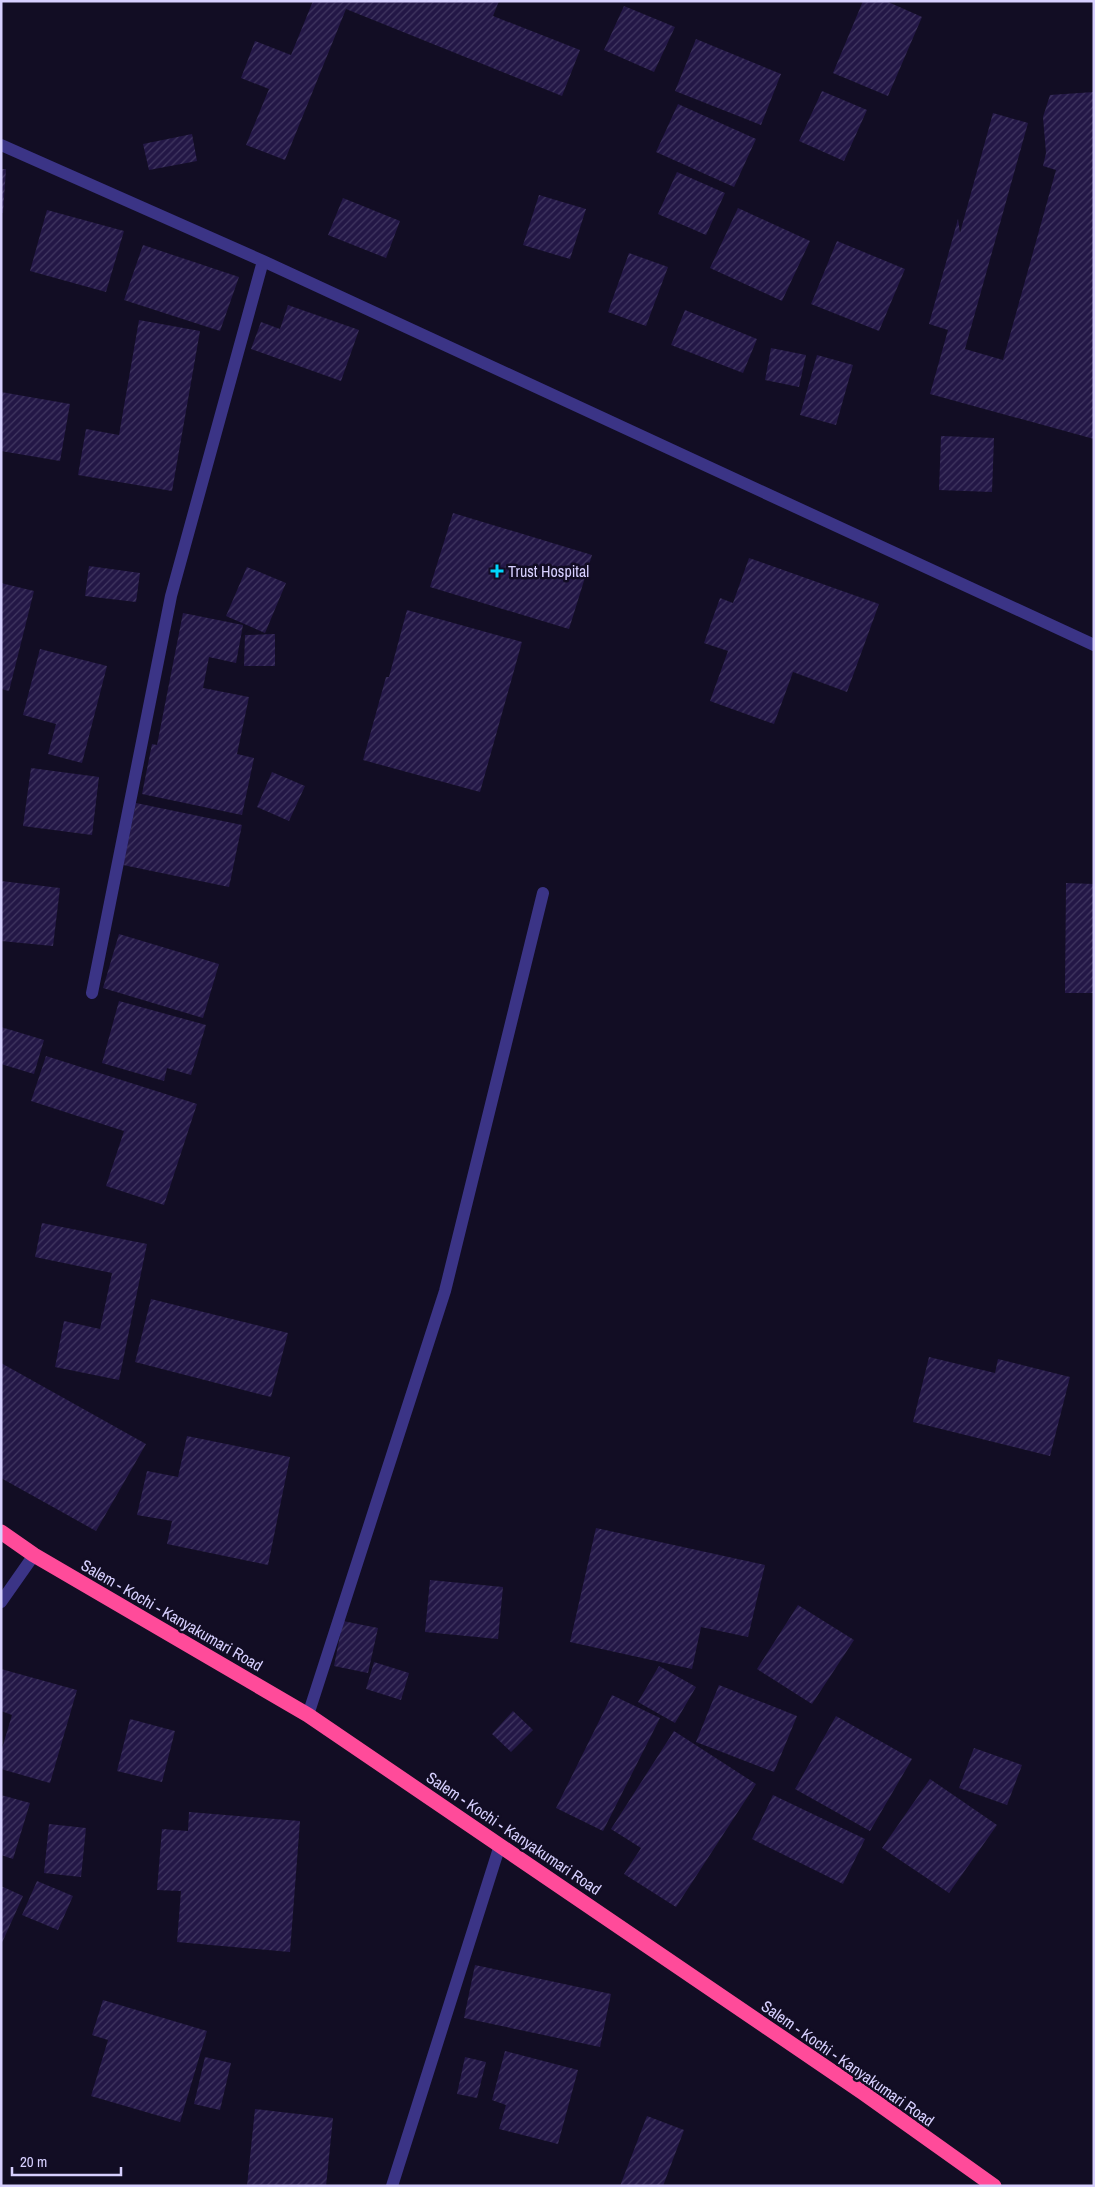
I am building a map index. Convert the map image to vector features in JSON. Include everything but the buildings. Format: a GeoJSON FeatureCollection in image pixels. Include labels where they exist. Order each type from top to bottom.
{"type":"FeatureCollection","features":[{"type":"Feature","properties":{"kind":"highway","name":"Salem - Kochi - Kanyakumari Road"},"geometry":{"type":"LineString","coordinates":[[1,1532],[34,1555],[308,1715],[862,2092],[994,2186]]}},
{"type":"Feature","properties":{"kind":"street"},"geometry":{"type":"LineString","coordinates":[[1,145],[263,261],[1094,645]]}},
{"type":"Feature","properties":{"kind":"street"},"geometry":{"type":"LineString","coordinates":[[92,993],[171,596],[263,261]]}},
{"type":"Feature","properties":{"kind":"street"},"geometry":{"type":"LineString","coordinates":[[308,1715],[445,1291],[543,893]]}},
{"type":"Feature","properties":{"kind":"street"},"geometry":{"type":"LineString","coordinates":[[1,1602],[34,1555]]}},
{"type":"Feature","properties":{"kind":"street"},"geometry":{"type":"LineString","coordinates":[[392,2186],[500,1845]]}},
{"type":"Feature","properties":{"kind":"place","name":"Trust Hospital"},"geometry":{"type":"Point","coordinates":[497,571]}}]}
